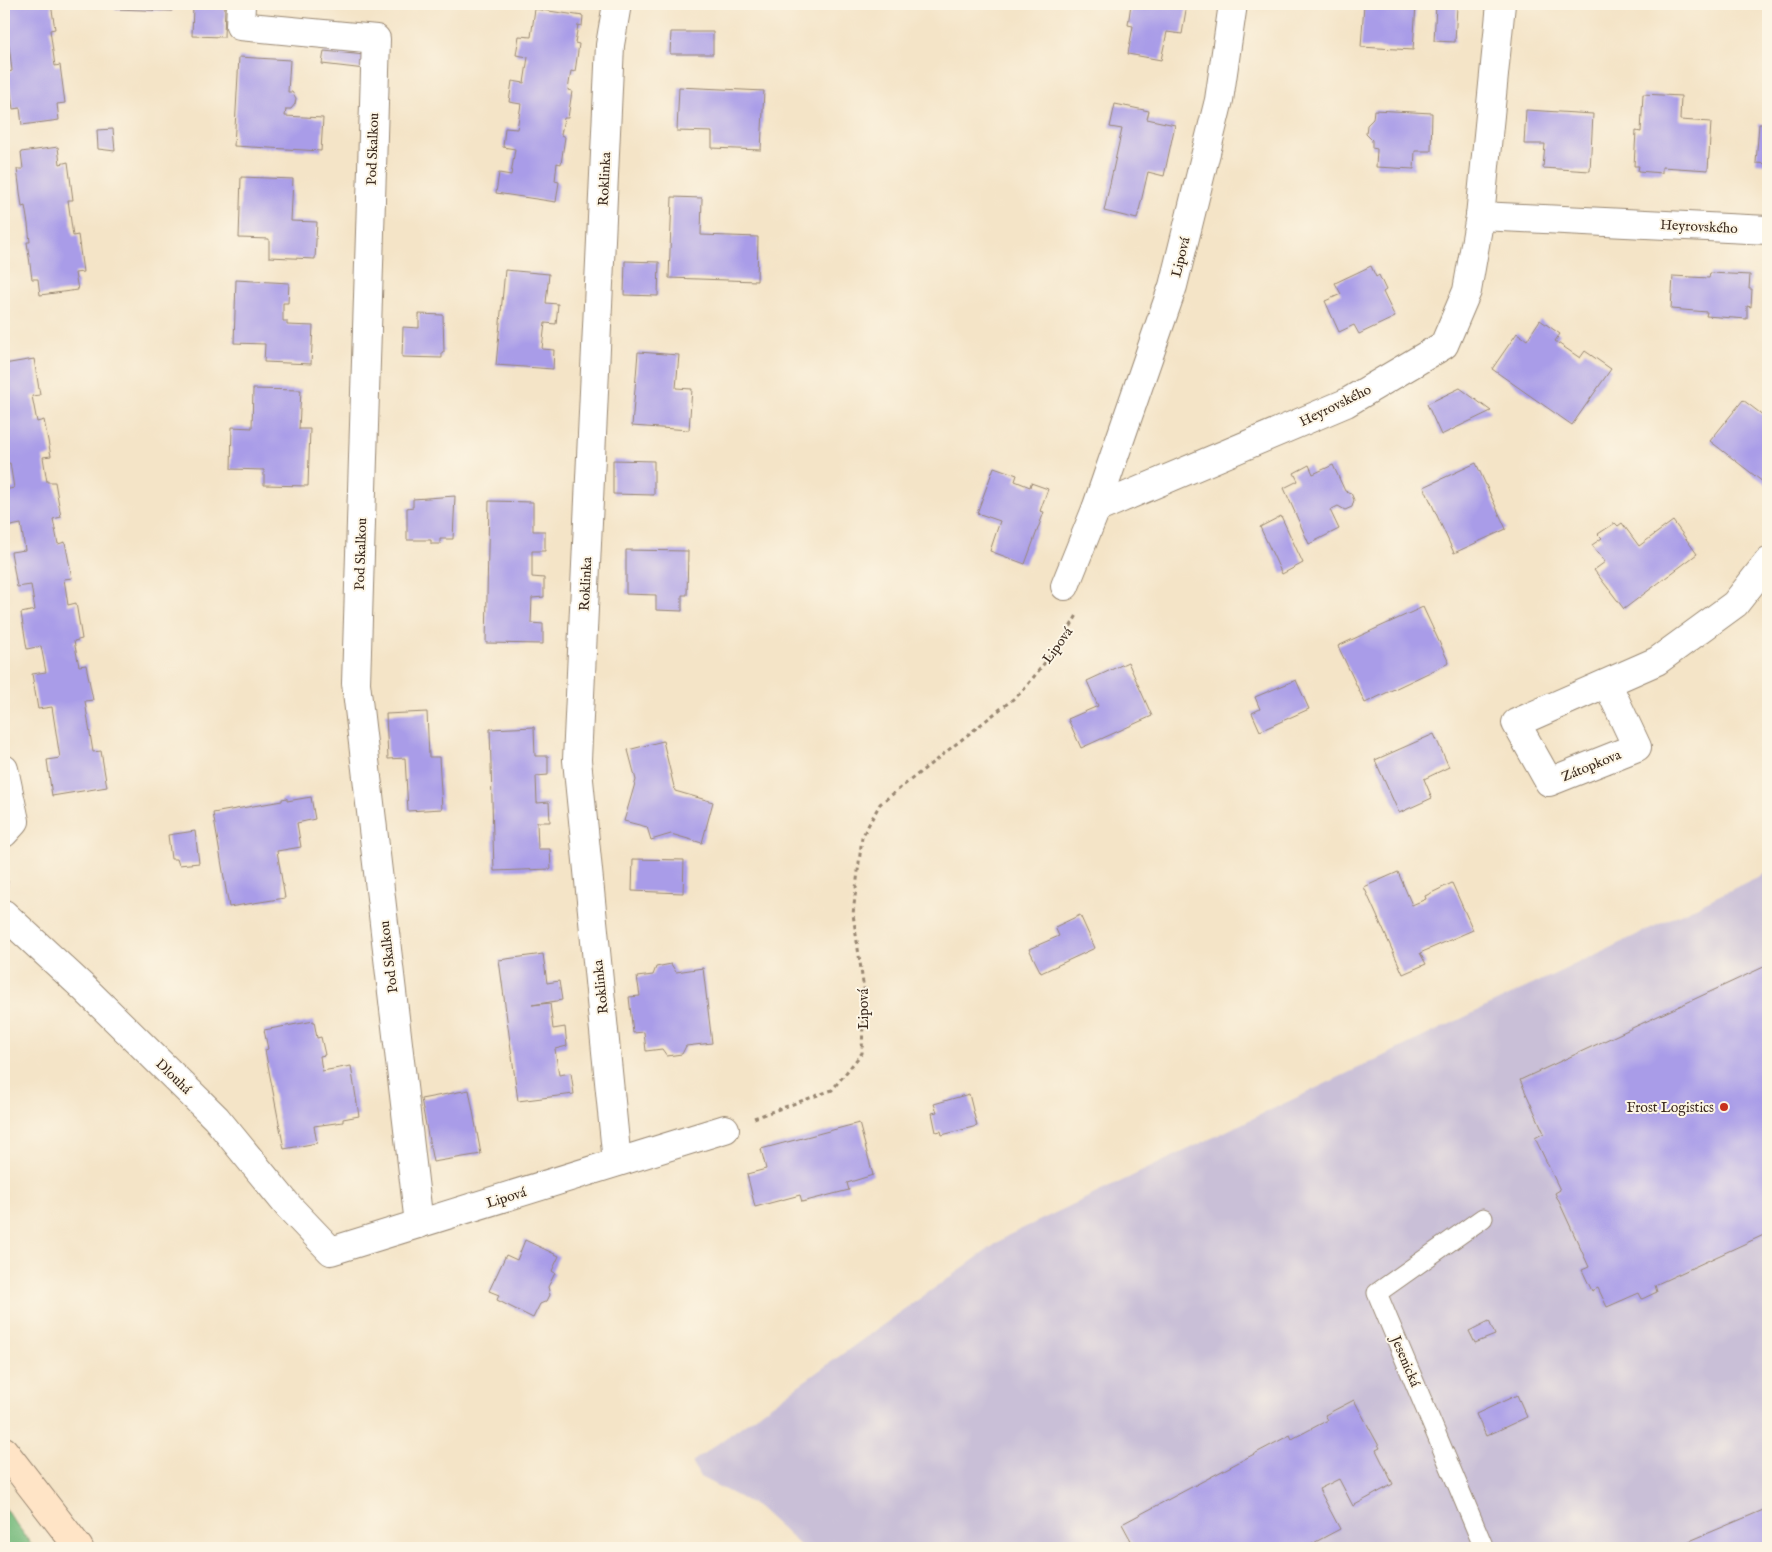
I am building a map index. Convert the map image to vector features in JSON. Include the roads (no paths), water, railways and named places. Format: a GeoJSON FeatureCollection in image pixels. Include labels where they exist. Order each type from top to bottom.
{"type":"FeatureCollection","features":[{"type":"Feature","properties":{"kind":"main road"},"geometry":{"type":"LineString","coordinates":[[4,1451],[79,1548]]}},
{"type":"Feature","properties":{"kind":"street","name":"Pod Skalkou"},"geometry":{"type":"LineString","coordinates":[[241,4],[240,26],[376,39],[356,683],[419,1224]]}},
{"type":"Feature","properties":{"kind":"street","name":"Roklinka"},"geometry":{"type":"LineString","coordinates":[[616,4],[610,45],[577,760],[617,1162]]}},
{"type":"Feature","properties":{"kind":"street","name":"Lipová"},"geometry":{"type":"LineString","coordinates":[[1065,586],[1096,509],[1172,286],[1218,100],[1233,4]]}},
{"type":"Feature","properties":{"kind":"street","name":"Heyrovského"},"geometry":{"type":"LineString","coordinates":[[1096,509],[1346,403],[1444,345],[1467,291],[1480,216],[1501,4]]}},
{"type":"Feature","properties":{"kind":"street","name":"Heyrovského"},"geometry":{"type":"LineString","coordinates":[[1480,216],[1768,230]]}},
{"type":"Feature","properties":{"kind":"street"},"geometry":{"type":"LineString","coordinates":[[1607,683],[1657,661],[1735,604],[1768,562]]}},
{"type":"Feature","properties":{"kind":"street"},"geometry":{"type":"LineString","coordinates":[[4,769],[15,821],[4,833]]}},
{"type":"Feature","properties":{"kind":"street","name":"Dlouhá"},"geometry":{"type":"LineString","coordinates":[[4,914],[86,990],[216,1118],[289,1206],[331,1251]]}},
{"type":"Feature","properties":{"kind":"street","name":"Lipová"},"geometry":{"type":"LineString","coordinates":[[331,1251],[725,1129]]}},
{"type":"Feature","properties":{"kind":"lane","name":"Jesenická"},"geometry":{"type":"LineString","coordinates":[[1483,1218],[1377,1293],[1484,1548]]}},
{"type":"Feature","properties":{"kind":"place","name":"Frost Logistics"},"geometry":{"type":"Point","coordinates":[1724,1107]}}]}
